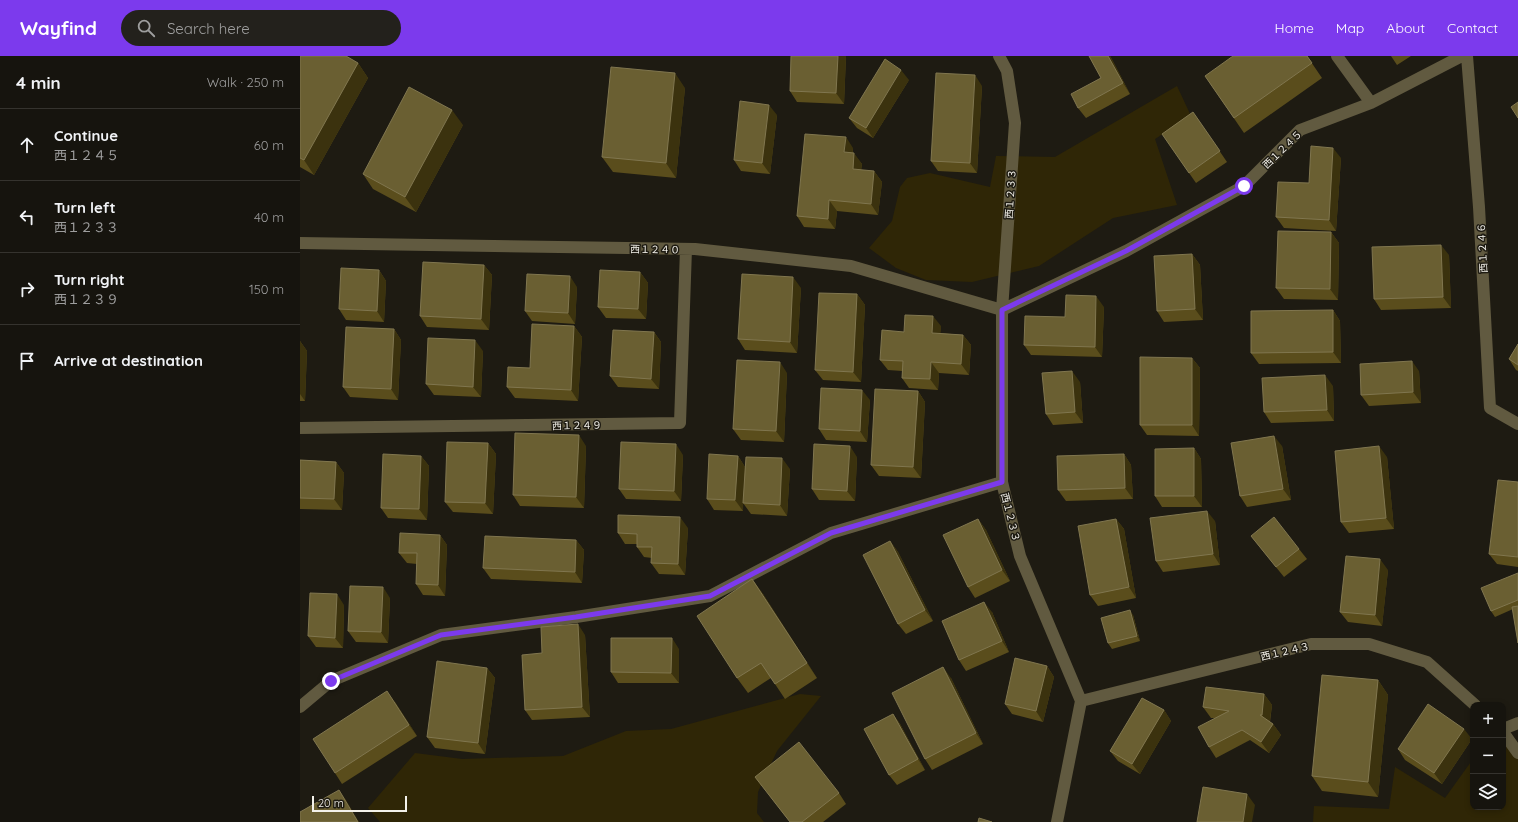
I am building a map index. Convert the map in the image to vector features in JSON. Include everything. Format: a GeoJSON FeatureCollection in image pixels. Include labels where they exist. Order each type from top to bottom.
{"type":"FeatureCollection","features":[{"type":"Feature","properties":{"kind":"street","name":"西１２３３"},"geometry":{"type":"LineString","coordinates":[[999,56],[1007,71],[1015,123],[1002,310],[1002,482],[1020,556],[1081,701]]}},
{"type":"Feature","properties":{"kind":"street"},"geometry":{"type":"LineString","coordinates":[[1336,56],[1371,103]]}},
{"type":"Feature","properties":{"kind":"street","name":"西１２４５"},"geometry":{"type":"LineString","coordinates":[[1002,310],[1126,251],[1244,186],[1300,130],[1371,103],[1462,56]]}},
{"type":"Feature","properties":{"kind":"street","name":"西１２４６"},"geometry":{"type":"LineString","coordinates":[[1467,56],[1479,207],[1490,408],[1518,424]]}},
{"type":"Feature","properties":{"kind":"street","name":"西１２４０"},"geometry":{"type":"LineString","coordinates":[[300,243],[686,250],[851,266],[1002,310]]}},
{"type":"Feature","properties":{"kind":"street","name":"西１２４９"},"geometry":{"type":"LineString","coordinates":[[300,428],[680,423],[686,250]]}},
{"type":"Feature","properties":{"kind":"street"},"geometry":{"type":"LineString","coordinates":[[300,707],[331,681],[441,635],[568,618],[710,596],[831,533],[1002,482]]}},
{"type":"Feature","properties":{"kind":"street","name":"西１２４３"},"geometry":{"type":"LineString","coordinates":[[1081,701],[1311,644],[1369,644],[1427,662],[1471,702]]}},
{"type":"Feature","properties":{"kind":"street"},"geometry":{"type":"LineString","coordinates":[[1057,822],[1081,701]]}},
{"type":"Feature","properties":{"kind":"street"},"geometry":{"type":"LineString","coordinates":[[1506,729],[1518,723]]}},
{"type":"Feature","properties":{"kind":"street"},"geometry":{"type":"LineString","coordinates":[[1506,735],[1518,753]]}},
{"type":"Feature","properties":{"kind":"shaded area"},"geometry":{"type":"Polygon","coordinates":[[[1177,86],[1191,116],[1155,139],[1177,205],[1113,218],[1039,266],[972,282],[926,280],[896,268],[869,248],[892,221],[900,187],[907,178],[930,173],[990,187],[996,156],[1055,157],[1177,86]]]}},
{"type":"Feature","properties":{"kind":"shaded area"},"geometry":{"type":"Polygon","coordinates":[[[800,694],[821,696],[777,751],[758,792],[757,813],[764,822],[380,822],[368,808],[415,753],[462,759],[563,756],[626,731],[671,729],[800,694]]]}},
{"type":"Feature","properties":{"kind":"shaded area"},"geometry":{"type":"Polygon","coordinates":[[[1506,744],[1518,744],[1518,822],[1313,822],[1314,806],[1389,809],[1395,767],[1445,798],[1470,763],[1470,810],[1506,810],[1506,744]]]}},
{"type":"Feature","properties":{"kind":"building"},"geometry":{"type":"Polygon","coordinates":[[[300,56],[346,56],[358,63],[304,160],[300,158],[300,56]]]}},
{"type":"Feature","properties":{"kind":"building"},"geometry":{"type":"Polygon","coordinates":[[[791,56],[838,56],[836,93],[790,91],[791,56]]]}},
{"type":"Feature","properties":{"kind":"building"},"geometry":{"type":"Polygon","coordinates":[[[1089,56],[1108,56],[1123,83],[1078,108],[1071,94],[1101,78],[1089,56]]]}},
{"type":"Feature","properties":{"kind":"building"},"geometry":{"type":"Polygon","coordinates":[[[1233,56],[1307,56],[1312,63],[1234,118],[1205,76],[1233,56]]]}},
{"type":"Feature","properties":{"kind":"building"},"geometry":{"type":"Polygon","coordinates":[[[885,59],[901,70],[866,128],[849,118],[885,59]]]}},
{"type":"Feature","properties":{"kind":"building"},"geometry":{"type":"Polygon","coordinates":[[[611,67],[675,73],[666,163],[602,157],[611,67]]]}},
{"type":"Feature","properties":{"kind":"building"},"geometry":{"type":"Polygon","coordinates":[[[936,73],[975,75],[970,163],[931,161],[936,73]]]}},
{"type":"Feature","properties":{"kind":"building"},"geometry":{"type":"Polygon","coordinates":[[[409,87],[452,110],[405,197],[363,174],[409,87]]]}},
{"type":"Feature","properties":{"kind":"building"},"geometry":{"type":"Polygon","coordinates":[[[740,101],[769,105],[762,163],[734,160],[740,101]]]}},
{"type":"Feature","properties":{"kind":"building"},"geometry":{"type":"Polygon","coordinates":[[[1518,102],[1518,118],[1511,107],[1518,102]]]}},
{"type":"Feature","properties":{"kind":"building"},"geometry":{"type":"Polygon","coordinates":[[[1193,112],[1220,151],[1189,173],[1162,134],[1193,112]]]}},
{"type":"Feature","properties":{"kind":"building"},"geometry":{"type":"Polygon","coordinates":[[[805,134],[846,137],[844,152],[854,153],[853,169],[874,171],[871,204],[829,200],[828,219],[797,216],[805,134]]]}},
{"type":"Feature","properties":{"kind":"building"},"geometry":{"type":"Polygon","coordinates":[[[1311,146],[1333,148],[1329,220],[1276,217],[1278,182],[1309,183],[1311,146]]]}},
{"type":"Feature","properties":{"kind":"building"},"geometry":{"type":"Polygon","coordinates":[[[1278,231],[1331,232],[1330,289],[1276,288],[1278,231]]]}},
{"type":"Feature","properties":{"kind":"building"},"geometry":{"type":"Polygon","coordinates":[[[1441,245],[1443,297],[1374,299],[1372,247],[1441,245]]]}},
{"type":"Feature","properties":{"kind":"building"},"geometry":{"type":"Polygon","coordinates":[[[1192,254],[1195,309],[1157,311],[1154,256],[1192,254]]]}},
{"type":"Feature","properties":{"kind":"building"},"geometry":{"type":"Polygon","coordinates":[[[423,262],[484,265],[481,319],[420,316],[423,262]]]}},
{"type":"Feature","properties":{"kind":"building"},"geometry":{"type":"Polygon","coordinates":[[[341,268],[379,270],[377,311],[339,309],[341,268]]]}},
{"type":"Feature","properties":{"kind":"building"},"geometry":{"type":"Polygon","coordinates":[[[600,270],[640,272],[638,309],[598,307],[600,270]]]}},
{"type":"Feature","properties":{"kind":"building"},"geometry":{"type":"Polygon","coordinates":[[[527,274],[570,276],[568,313],[525,311],[527,274]]]}},
{"type":"Feature","properties":{"kind":"building"},"geometry":{"type":"Polygon","coordinates":[[[742,274],[793,277],[790,342],[738,339],[742,274]]]}},
{"type":"Feature","properties":{"kind":"building"},"geometry":{"type":"Polygon","coordinates":[[[819,293],[857,294],[853,372],[815,370],[819,293]]]}},
{"type":"Feature","properties":{"kind":"building"},"geometry":{"type":"Polygon","coordinates":[[[1066,295],[1096,296],[1095,347],[1024,345],[1025,316],[1065,317],[1066,295]]]}},
{"type":"Feature","properties":{"kind":"building"},"geometry":{"type":"Polygon","coordinates":[[[1333,310],[1333,352],[1251,353],[1251,311],[1333,310]]]}},
{"type":"Feature","properties":{"kind":"building"},"geometry":{"type":"Polygon","coordinates":[[[905,315],[933,316],[932,333],[963,335],[961,364],[931,362],[930,379],[902,378],[903,361],[880,360],[882,330],[904,332],[905,315]]]}},
{"type":"Feature","properties":{"kind":"building"},"geometry":{"type":"Polygon","coordinates":[[[532,324],[574,326],[571,390],[507,387],[508,367],[530,368],[532,324]]]}},
{"type":"Feature","properties":{"kind":"building"},"geometry":{"type":"Polygon","coordinates":[[[346,327],[394,329],[391,389],[343,387],[346,327]]]}},
{"type":"Feature","properties":{"kind":"building"},"geometry":{"type":"Polygon","coordinates":[[[613,330],[654,332],[651,379],[610,376],[613,330]]]}},
{"type":"Feature","properties":{"kind":"building"},"geometry":{"type":"Polygon","coordinates":[[[428,338],[475,340],[473,387],[426,384],[428,338]]]}},
{"type":"Feature","properties":{"kind":"building"},"geometry":{"type":"Polygon","coordinates":[[[1518,344],[1518,365],[1509,359],[1518,344]]]}},
{"type":"Feature","properties":{"kind":"building"},"geometry":{"type":"Polygon","coordinates":[[[1140,357],[1192,358],[1192,425],[1140,425],[1140,357]]]}},
{"type":"Feature","properties":{"kind":"building"},"geometry":{"type":"Polygon","coordinates":[[[737,360],[780,362],[776,431],[733,429],[737,360]]]}},
{"type":"Feature","properties":{"kind":"building"},"geometry":{"type":"Polygon","coordinates":[[[1412,361],[1413,392],[1361,395],[1360,364],[1412,361]]]}},
{"type":"Feature","properties":{"kind":"building"},"geometry":{"type":"Polygon","coordinates":[[[1072,371],[1075,412],[1046,414],[1042,373],[1072,371]]]}},
{"type":"Feature","properties":{"kind":"building"},"geometry":{"type":"Polygon","coordinates":[[[1325,375],[1327,410],[1264,412],[1262,378],[1325,375]]]}},
{"type":"Feature","properties":{"kind":"building"},"geometry":{"type":"Polygon","coordinates":[[[821,388],[862,390],[860,431],[819,429],[821,388]]]}},
{"type":"Feature","properties":{"kind":"building"},"geometry":{"type":"Polygon","coordinates":[[[875,389],[918,391],[913,467],[871,465],[875,389]]]}},
{"type":"Feature","properties":{"kind":"building"},"geometry":{"type":"Polygon","coordinates":[[[515,433],[579,435],[576,497],[513,495],[515,433]]]}},
{"type":"Feature","properties":{"kind":"building"},"geometry":{"type":"Polygon","coordinates":[[[1274,436],[1283,489],[1240,496],[1231,443],[1274,436]]]}},
{"type":"Feature","properties":{"kind":"building"},"geometry":{"type":"Polygon","coordinates":[[[447,442],[488,443],[485,503],[445,502],[447,442]]]}},
{"type":"Feature","properties":{"kind":"building"},"geometry":{"type":"Polygon","coordinates":[[[621,442],[676,444],[674,491],[619,489],[621,442]]]}},
{"type":"Feature","properties":{"kind":"building"},"geometry":{"type":"Polygon","coordinates":[[[814,444],[850,446],[847,491],[812,489],[814,444]]]}},
{"type":"Feature","properties":{"kind":"building"},"geometry":{"type":"Polygon","coordinates":[[[1379,446],[1386,518],[1341,522],[1335,451],[1379,446]]]}},
{"type":"Feature","properties":{"kind":"building"},"geometry":{"type":"Polygon","coordinates":[[[1194,448],[1194,496],[1155,496],[1155,449],[1194,448]]]}},
{"type":"Feature","properties":{"kind":"building"},"geometry":{"type":"Polygon","coordinates":[[[383,454],[421,456],[419,509],[381,508],[383,454]]]}},
{"type":"Feature","properties":{"kind":"building"},"geometry":{"type":"Polygon","coordinates":[[[709,454],[738,456],[735,500],[707,499],[709,454]]]}},
{"type":"Feature","properties":{"kind":"building"},"geometry":{"type":"Polygon","coordinates":[[[1124,454],[1125,488],[1058,490],[1057,456],[1124,454]]]}},
{"type":"Feature","properties":{"kind":"building"},"geometry":{"type":"Polygon","coordinates":[[[746,457],[782,458],[780,505],[743,503],[746,457]]]}},
{"type":"Feature","properties":{"kind":"building"},"geometry":{"type":"Polygon","coordinates":[[[300,460],[336,462],[334,499],[300,498],[300,460]]]}},
{"type":"Feature","properties":{"kind":"building"},"geometry":{"type":"Polygon","coordinates":[[[1498,480],[1518,482],[1518,557],[1489,554],[1498,480]]]}},
{"type":"Feature","properties":{"kind":"building"},"geometry":{"type":"Polygon","coordinates":[[[1207,511],[1213,554],[1156,561],[1150,518],[1207,511]]]}},
{"type":"Feature","properties":{"kind":"building"},"geometry":{"type":"Polygon","coordinates":[[[618,515],[680,517],[678,564],[651,563],[652,547],[637,547],[637,534],[618,533],[618,515]]]}},
{"type":"Feature","properties":{"kind":"building"},"geometry":{"type":"Polygon","coordinates":[[[1274,517],[1299,549],[1276,567],[1251,536],[1274,517]]]}},
{"type":"Feature","properties":{"kind":"building"},"geometry":{"type":"Polygon","coordinates":[[[978,519],[1002,570],[968,587],[943,535],[978,519]]]}},
{"type":"Feature","properties":{"kind":"building"},"geometry":{"type":"Polygon","coordinates":[[[1116,519],[1129,587],[1090,595],[1078,526],[1116,519]]]}},
{"type":"Feature","properties":{"kind":"building"},"geometry":{"type":"Polygon","coordinates":[[[400,533],[440,535],[438,585],[416,584],[417,553],[399,553],[400,533]]]}},
{"type":"Feature","properties":{"kind":"building"},"geometry":{"type":"Polygon","coordinates":[[[485,536],[576,540],[575,572],[483,568],[485,536]]]}},
{"type":"Feature","properties":{"kind":"building"},"geometry":{"type":"Polygon","coordinates":[[[890,541],[925,610],[898,624],[863,555],[890,541]]]}},
{"type":"Feature","properties":{"kind":"building"},"geometry":{"type":"Polygon","coordinates":[[[1346,556],[1380,559],[1375,615],[1340,612],[1346,556]]]}},
{"type":"Feature","properties":{"kind":"building"},"geometry":{"type":"Polygon","coordinates":[[[1518,573],[1518,600],[1491,611],[1481,588],[1518,573]]]}},
{"type":"Feature","properties":{"kind":"building"},"geometry":{"type":"Polygon","coordinates":[[[752,579],[807,663],[775,684],[761,663],[737,678],[697,616],[752,579]]]}},
{"type":"Feature","properties":{"kind":"building"},"geometry":{"type":"Polygon","coordinates":[[[350,586],[383,587],[381,632],[348,631],[350,586]]]}},
{"type":"Feature","properties":{"kind":"building"},"geometry":{"type":"Polygon","coordinates":[[[310,593],[337,594],[335,638],[308,636],[310,593]]]}},
{"type":"Feature","properties":{"kind":"building"},"geometry":{"type":"Polygon","coordinates":[[[984,602],[1002,641],[959,660],[942,621],[984,602]]]}},
{"type":"Feature","properties":{"kind":"building"},"geometry":{"type":"Polygon","coordinates":[[[1518,606],[1518,643],[1512,607],[1518,606]]]}},
{"type":"Feature","properties":{"kind":"building"},"geometry":{"type":"Polygon","coordinates":[[[1130,610],[1137,636],[1108,643],[1101,618],[1130,610]]]}},
{"type":"Feature","properties":{"kind":"building"},"geometry":{"type":"Polygon","coordinates":[[[578,624],[582,707],[525,710],[522,655],[542,653],[541,627],[578,624]]]}},
{"type":"Feature","properties":{"kind":"building"},"geometry":{"type":"Polygon","coordinates":[[[611,638],[672,638],[671,673],[611,672],[611,638]]]}},
{"type":"Feature","properties":{"kind":"building"},"geometry":{"type":"Polygon","coordinates":[[[1015,658],[1047,666],[1036,711],[1005,704],[1015,658]]]}},
{"type":"Feature","properties":{"kind":"building"},"geometry":{"type":"Polygon","coordinates":[[[437,661],[487,668],[478,743],[427,737],[437,661]]]}},
{"type":"Feature","properties":{"kind":"building"},"geometry":{"type":"Polygon","coordinates":[[[943,667],[976,733],[925,759],[892,693],[943,667]]]}},
{"type":"Feature","properties":{"kind":"building"},"geometry":{"type":"Polygon","coordinates":[[[1322,675],[1378,680],[1368,782],[1312,776],[1322,675]]]}},
{"type":"Feature","properties":{"kind":"building"},"geometry":{"type":"Polygon","coordinates":[[[1206,687],[1264,694],[1262,715],[1260,715],[1273,724],[1261,742],[1242,730],[1209,747],[1198,727],[1229,711],[1203,707],[1206,687]]]}},
{"type":"Feature","properties":{"kind":"building"},"geometry":{"type":"Polygon","coordinates":[[[387,691],[409,725],[335,773],[313,739],[387,691]]]}},
{"type":"Feature","properties":{"kind":"building"},"geometry":{"type":"Polygon","coordinates":[[[1142,698],[1164,710],[1132,764],[1110,751],[1142,698]]]}},
{"type":"Feature","properties":{"kind":"building"},"geometry":{"type":"Polygon","coordinates":[[[1428,704],[1464,729],[1434,773],[1398,749],[1428,704]]]}},
{"type":"Feature","properties":{"kind":"building"},"geometry":{"type":"Polygon","coordinates":[[[893,714],[918,759],[889,775],[864,729],[893,714]]]}},
{"type":"Feature","properties":{"kind":"building"},"geometry":{"type":"Polygon","coordinates":[[[799,742],[839,793],[802,822],[790,822],[755,777],[799,742]]]}},
{"type":"Feature","properties":{"kind":"building"},"geometry":{"type":"Polygon","coordinates":[[[1203,787],[1247,794],[1243,822],[1197,822],[1203,787]]]}},
{"type":"Feature","properties":{"kind":"building"},"geometry":{"type":"Polygon","coordinates":[[[339,790],[358,822],[300,822],[300,812],[339,790]]]}},
{"type":"Feature","properties":{"kind":"building"},"geometry":{"type":"Polygon","coordinates":[[[979,818],[992,822],[978,822],[979,818]]]}},
{"type":"Feature","properties":{"kind":"route"},"geometry":{"type":"LineString","coordinates":[[331,681],[441,635],[576,617],[710,596],[831,533],[1002,482],[1002,310],[1126,251],[1244,186]]}}]}
